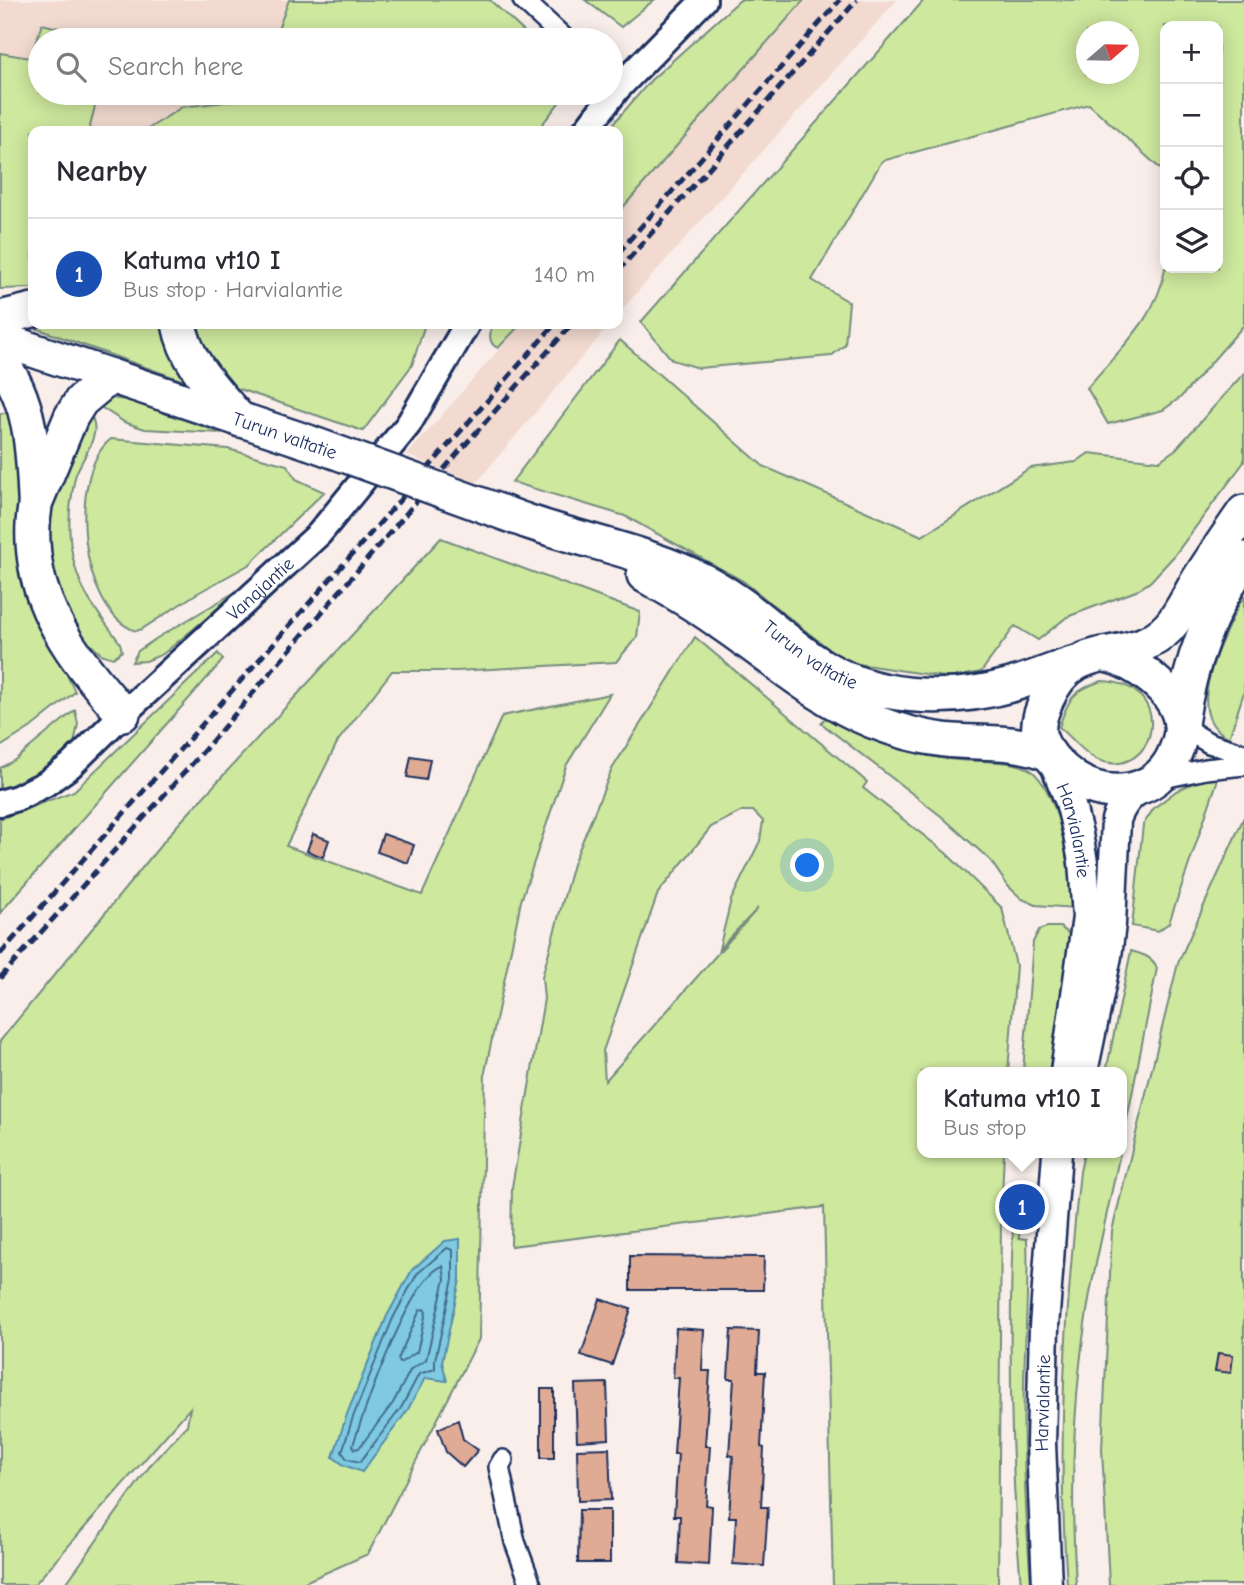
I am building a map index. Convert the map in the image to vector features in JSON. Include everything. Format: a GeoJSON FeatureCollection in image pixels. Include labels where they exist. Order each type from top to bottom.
{"type":"FeatureCollection","features":[{"type":"Feature","properties":{"kind":"highway"},"geometry":{"type":"LineString","coordinates":[[0,318],[28,311]]}},
{"type":"Feature","properties":{"kind":"highway"},"geometry":{"type":"LineString","coordinates":[[181,329],[187,350],[197,368],[240,420]]}},
{"type":"Feature","properties":{"kind":"highway","name":"Turun valtatie"},"geometry":{"type":"LineString","coordinates":[[0,340],[308,443],[568,536],[647,558],[708,583],[818,664],[840,676],[873,688],[930,695],[962,694],[1010,685],[1072,664]]}},
{"type":"Feature","properties":{"kind":"highway"},"geometry":{"type":"LineString","coordinates":[[0,361],[18,386],[28,421],[36,501],[33,525],[37,575],[54,620],[74,654],[123,714]]}},
{"type":"Feature","properties":{"kind":"highway"},"geometry":{"type":"LineString","coordinates":[[36,501],[71,417],[81,401],[111,376]]}},
{"type":"Feature","properties":{"kind":"highway"},"geometry":{"type":"LineString","coordinates":[[1244,512],[1166,629],[1153,639],[1135,647],[1072,664],[1063,671],[1050,691],[1039,721],[1039,734],[1050,756],[1072,777],[1097,790],[1112,793],[1129,791],[1149,783],[1171,760],[1178,746],[1186,685],[1205,628],[1244,559]]}},
{"type":"Feature","properties":{"kind":"highway","name":"Turun valtatie"},"geometry":{"type":"LineString","coordinates":[[568,536],[670,589],[842,708],[908,733],[943,739],[1014,743],[1032,746],[1050,756]]}},
{"type":"Feature","properties":{"kind":"highway"},"geometry":{"type":"LineString","coordinates":[[1102,654],[1128,661],[1156,682],[1171,701],[1181,725]]}},
{"type":"Feature","properties":{"kind":"main road","name":"Harvialantie"},"geometry":{"type":"LineString","coordinates":[[1050,756],[1070,802],[1078,834],[1086,898],[1084,951],[1066,1067]]}},
{"type":"Feature","properties":{"kind":"main road","name":"Harvialantie"},"geometry":{"type":"LineString","coordinates":[[1084,1067],[1111,924],[1116,820],[1121,806],[1129,796],[1149,783]]}},
{"type":"Feature","properties":{"kind":"main road","name":"Harvialantie"},"geometry":{"type":"LineString","coordinates":[[1047,1585],[1041,1443],[1044,1327],[1056,1158]]}},
{"type":"Feature","properties":{"kind":"main road","name":"Harvialantie"},"geometry":{"type":"LineString","coordinates":[[1052,1222],[1065,1158]]}},
{"type":"Feature","properties":{"kind":"street"},"geometry":{"type":"LineString","coordinates":[[523,0],[553,28]]}},
{"type":"Feature","properties":{"kind":"street"},"geometry":{"type":"LineString","coordinates":[[623,77],[704,0]]}},
{"type":"Feature","properties":{"kind":"street"},"geometry":{"type":"LineString","coordinates":[[588,126],[602,105]]}},
{"type":"Feature","properties":{"kind":"street","name":"Vanajantie"},"geometry":{"type":"LineString","coordinates":[[0,803],[45,784],[70,766],[319,534],[408,425],[464,329]]}},
{"type":"Feature","properties":{"kind":"street"},"geometry":{"type":"LineString","coordinates":[[1181,725],[1209,743],[1244,754]]}},
{"type":"Feature","properties":{"kind":"street"},"geometry":{"type":"LineString","coordinates":[[1149,783],[1206,769],[1244,765]]}},
{"type":"Feature","properties":{"kind":"street"},"geometry":{"type":"LineString","coordinates":[[503,1460],[499,1467],[515,1542],[531,1585]]}},
{"type":"Feature","properties":{"kind":"shaded area"},"geometry":{"type":"Polygon","coordinates":[[[0,0],[289,0],[278,28],[59,28],[43,24],[41,28],[28,28],[28,58],[0,53],[0,0]]]}},
{"type":"Feature","properties":{"kind":"shaded area"},"geometry":{"type":"Polygon","coordinates":[[[804,0],[897,0],[623,308],[623,207],[804,0]]]}},
{"type":"Feature","properties":{"kind":"shaded area"},"geometry":{"type":"Polygon","coordinates":[[[95,105],[199,105],[182,107],[153,126],[90,126],[95,105]]]}},
{"type":"Feature","properties":{"kind":"shaded area"},"geometry":{"type":"Polygon","coordinates":[[[517,329],[606,329],[476,483],[407,455],[517,329]]]}},
{"type":"Feature","properties":{"kind":"green space"},"geometry":{"type":"Polygon","coordinates":[[[289,0],[490,0],[520,28],[278,28],[289,0]]]}},
{"type":"Feature","properties":{"kind":"green space"},"geometry":{"type":"Polygon","coordinates":[[[585,0],[654,0],[621,27],[585,0]]]}},
{"type":"Feature","properties":{"kind":"green space"},"geometry":{"type":"Polygon","coordinates":[[[740,0],[804,0],[623,207],[623,126],[611,126],[651,80],[740,0]]]}},
{"type":"Feature","properties":{"kind":"green space"},"geometry":{"type":"Polygon","coordinates":[[[924,0],[1244,0],[1244,325],[1181,397],[1163,410],[1108,424],[1087,388],[1146,318],[1164,273],[1223,273],[1223,21],[1160,21],[1160,168],[1089,104],[882,161],[812,280],[849,302],[845,345],[831,356],[699,368],[672,360],[641,322],[924,0]]]}},
{"type":"Feature","properties":{"kind":"green space"},"geometry":{"type":"Polygon","coordinates":[[[42,24],[58,28],[41,28],[42,24]]]}},
{"type":"Feature","properties":{"kind":"green space"},"geometry":{"type":"Polygon","coordinates":[[[0,53],[28,58],[28,105],[95,105],[90,126],[28,126],[28,288],[0,289],[0,53]]]}},
{"type":"Feature","properties":{"kind":"green space"},"geometry":{"type":"Polygon","coordinates":[[[557,105],[541,126],[153,126],[182,107],[557,105]]]}},
{"type":"Feature","properties":{"kind":"green space"},"geometry":{"type":"Polygon","coordinates":[[[38,329],[172,329],[187,376],[184,381],[38,329]]]}},
{"type":"Feature","properties":{"kind":"green space"},"geometry":{"type":"Polygon","coordinates":[[[199,329],[423,329],[412,365],[363,431],[236,388],[214,366],[199,329]]]}},
{"type":"Feature","properties":{"kind":"green space"},"geometry":{"type":"Polygon","coordinates":[[[516,329],[498,348],[492,344],[491,331],[516,329]]]}},
{"type":"Feature","properties":{"kind":"green space"},"geometry":{"type":"Polygon","coordinates":[[[620,340],[763,466],[922,536],[1030,468],[1076,462],[1089,453],[1159,461],[1176,449],[1244,373],[1244,462],[1174,556],[1150,582],[1136,591],[1067,617],[1038,640],[1015,626],[981,672],[951,678],[845,662],[743,581],[625,516],[512,482],[620,340]]]}},
{"type":"Feature","properties":{"kind":"green space"},"geometry":{"type":"Polygon","coordinates":[[[111,398],[127,400],[222,433],[145,429],[124,422],[96,404],[111,398]]]}},
{"type":"Feature","properties":{"kind":"green space"},"geometry":{"type":"Polygon","coordinates":[[[15,410],[23,461],[21,576],[75,692],[30,728],[0,747],[0,414],[15,410]]]}},
{"type":"Feature","properties":{"kind":"green space"},"geometry":{"type":"Polygon","coordinates":[[[87,411],[92,418],[94,434],[74,481],[69,520],[71,546],[76,571],[86,594],[120,643],[122,651],[113,658],[101,654],[78,633],[52,582],[46,517],[87,411]]]}},
{"type":"Feature","properties":{"kind":"green space"},"geometry":{"type":"Polygon","coordinates":[[[111,439],[228,449],[287,465],[296,479],[324,492],[250,564],[136,631],[117,619],[102,598],[91,571],[86,541],[88,481],[97,456],[111,439]]]}},
{"type":"Feature","properties":{"kind":"green space"},"geometry":{"type":"Polygon","coordinates":[[[441,538],[640,612],[637,637],[616,662],[456,671],[392,671],[338,741],[286,846],[422,895],[502,716],[610,694],[566,766],[521,901],[485,1072],[479,1339],[368,1554],[298,1585],[65,1585],[152,1463],[187,1425],[190,1408],[34,1585],[0,1585],[0,1041],[174,829],[441,538]]]}},
{"type":"Feature","properties":{"kind":"green space"},"geometry":{"type":"Polygon","coordinates":[[[247,585],[163,654],[146,661],[132,662],[138,651],[157,638],[247,585]]]}},
{"type":"Feature","properties":{"kind":"green space"},"geometry":{"type":"Polygon","coordinates":[[[1244,594],[1244,692],[1229,738],[1216,728],[1209,718],[1207,686],[1217,653],[1244,594]]]}},
{"type":"Feature","properties":{"kind":"green space"},"geometry":{"type":"Polygon","coordinates":[[[695,637],[867,782],[863,788],[946,853],[1002,908],[1016,965],[1008,1067],[917,1067],[917,1158],[1004,1158],[998,1585],[833,1585],[824,1207],[511,1246],[512,1187],[544,999],[542,977],[573,864],[612,769],[695,637]],[[742,811],[711,827],[658,893],[603,1051],[605,1081],[758,908],[719,949],[731,900],[760,841],[763,821],[753,811],[742,811]]]}},
{"type":"Feature","properties":{"kind":"green space"},"geometry":{"type":"Polygon","coordinates":[[[218,653],[223,660],[0,913],[0,819],[74,791],[218,653]]]}},
{"type":"Feature","properties":{"kind":"green space"},"geometry":{"type":"Polygon","coordinates":[[[1102,681],[1127,686],[1142,698],[1150,714],[1150,731],[1144,747],[1133,758],[1116,763],[1091,756],[1059,727],[1065,709],[1073,697],[1084,688],[1102,681]]]}},
{"type":"Feature","properties":{"kind":"green space"},"geometry":{"type":"Polygon","coordinates":[[[75,710],[78,724],[73,749],[36,777],[0,789],[0,768],[16,759],[75,710]]]}},
{"type":"Feature","properties":{"kind":"green space"},"geometry":{"type":"Polygon","coordinates":[[[826,717],[896,748],[949,759],[1017,764],[1032,771],[1051,798],[1057,816],[1074,908],[1036,905],[1022,899],[1008,886],[990,860],[941,816],[821,723],[826,717]]]}},
{"type":"Feature","properties":{"kind":"green space"},"geometry":{"type":"Polygon","coordinates":[[[1208,778],[1218,779],[1169,923],[1158,931],[1132,926],[1143,825],[1154,808],[1176,791],[1208,778]]]}},
{"type":"Feature","properties":{"kind":"green space"},"geometry":{"type":"Polygon","coordinates":[[[1244,817],[1244,1585],[1109,1585],[1102,1449],[1112,1231],[1178,963],[1244,817]]]}},
{"type":"Feature","properties":{"kind":"green space"},"geometry":{"type":"Polygon","coordinates":[[[1060,927],[1072,936],[1050,1067],[1023,1067],[1033,942],[1039,930],[1060,927]]]}},
{"type":"Feature","properties":{"kind":"green space"},"geometry":{"type":"Polygon","coordinates":[[[1131,951],[1150,959],[1157,968],[1127,1120],[1127,1067],[1107,1067],[1131,951]]]}},
{"type":"Feature","properties":{"kind":"green space"},"geometry":{"type":"Polygon","coordinates":[[[1083,1158],[1119,1158],[1093,1281],[1079,1370],[1073,1513],[1076,1585],[1067,1585],[1063,1482],[1064,1378],[1083,1158]]]}},
{"type":"Feature","properties":{"kind":"green space"},"geometry":{"type":"Polygon","coordinates":[[[1015,1183],[1021,1184],[1019,1238],[1027,1239],[1024,1433],[1031,1585],[1021,1585],[1012,1434],[1011,1284],[1015,1183]]]}},
{"type":"Feature","properties":{"kind":"water"},"geometry":{"type":"Polygon","coordinates":[[[460,1239],[460,1280],[442,1362],[447,1381],[425,1378],[407,1411],[362,1472],[344,1465],[333,1457],[347,1414],[387,1316],[412,1270],[445,1241],[460,1239]]]}},
{"type":"Feature","properties":{"kind":"building"},"geometry":{"type":"Polygon","coordinates":[[[411,756],[430,759],[426,780],[407,777],[411,756]]]}},
{"type":"Feature","properties":{"kind":"building"},"geometry":{"type":"Polygon","coordinates":[[[313,834],[329,840],[323,857],[307,851],[313,834]]]}},
{"type":"Feature","properties":{"kind":"building"},"geometry":{"type":"Polygon","coordinates":[[[383,834],[414,845],[408,863],[377,852],[383,834]]]}},
{"type":"Feature","properties":{"kind":"building"},"geometry":{"type":"Polygon","coordinates":[[[630,1256],[764,1257],[763,1290],[630,1290],[630,1256]]]}},
{"type":"Feature","properties":{"kind":"building"},"geometry":{"type":"Polygon","coordinates":[[[600,1299],[631,1309],[612,1365],[581,1355],[600,1299]]]}},
{"type":"Feature","properties":{"kind":"building"},"geometry":{"type":"Polygon","coordinates":[[[676,1328],[704,1330],[702,1371],[710,1371],[705,1446],[710,1446],[706,1505],[712,1506],[709,1565],[678,1563],[680,1516],[674,1516],[678,1454],[674,1454],[679,1378],[673,1378],[676,1328]]]}},
{"type":"Feature","properties":{"kind":"building"},"geometry":{"type":"Polygon","coordinates":[[[731,1330],[759,1331],[757,1372],[765,1372],[761,1507],[768,1507],[764,1566],[733,1564],[736,1517],[729,1517],[733,1456],[729,1455],[734,1379],[728,1379],[731,1330]]]}},
{"type":"Feature","properties":{"kind":"building"},"geometry":{"type":"Polygon","coordinates":[[[1218,1353],[1233,1355],[1231,1373],[1215,1371],[1218,1353]]]}},
{"type":"Feature","properties":{"kind":"building"},"geometry":{"type":"Polygon","coordinates":[[[607,1383],[609,1439],[577,1441],[575,1384],[607,1383]]]}},
{"type":"Feature","properties":{"kind":"building"},"geometry":{"type":"Polygon","coordinates":[[[541,1389],[554,1389],[554,1458],[541,1458],[541,1389]]]}},
{"type":"Feature","properties":{"kind":"building"},"geometry":{"type":"Polygon","coordinates":[[[458,1420],[463,1439],[478,1450],[463,1467],[446,1452],[438,1429],[458,1420]]]}},
{"type":"Feature","properties":{"kind":"building"},"geometry":{"type":"Polygon","coordinates":[[[609,1448],[611,1500],[578,1501],[577,1449],[609,1448]]]}},
{"type":"Feature","properties":{"kind":"building"},"geometry":{"type":"Polygon","coordinates":[[[579,1510],[610,1510],[610,1563],[578,1563],[579,1510]]]}},
{"type":"Feature","properties":{"kind":"railway"},"geometry":{"type":"LineString","coordinates":[[623,247],[840,0]]}},
{"type":"Feature","properties":{"kind":"railway"},"geometry":{"type":"LineString","coordinates":[[623,265],[857,0]]}},
{"type":"Feature","properties":{"kind":"railway"},"geometry":{"type":"LineString","coordinates":[[0,954],[551,329]]}},
{"type":"Feature","properties":{"kind":"railway"},"geometry":{"type":"LineString","coordinates":[[0,978],[200,755],[568,329]]}},
{"type":"Feature","properties":{"kind":"place","name":"Katuma vt10 I"},"geometry":{"type":"Point","coordinates":[1022,1207]}}]}
